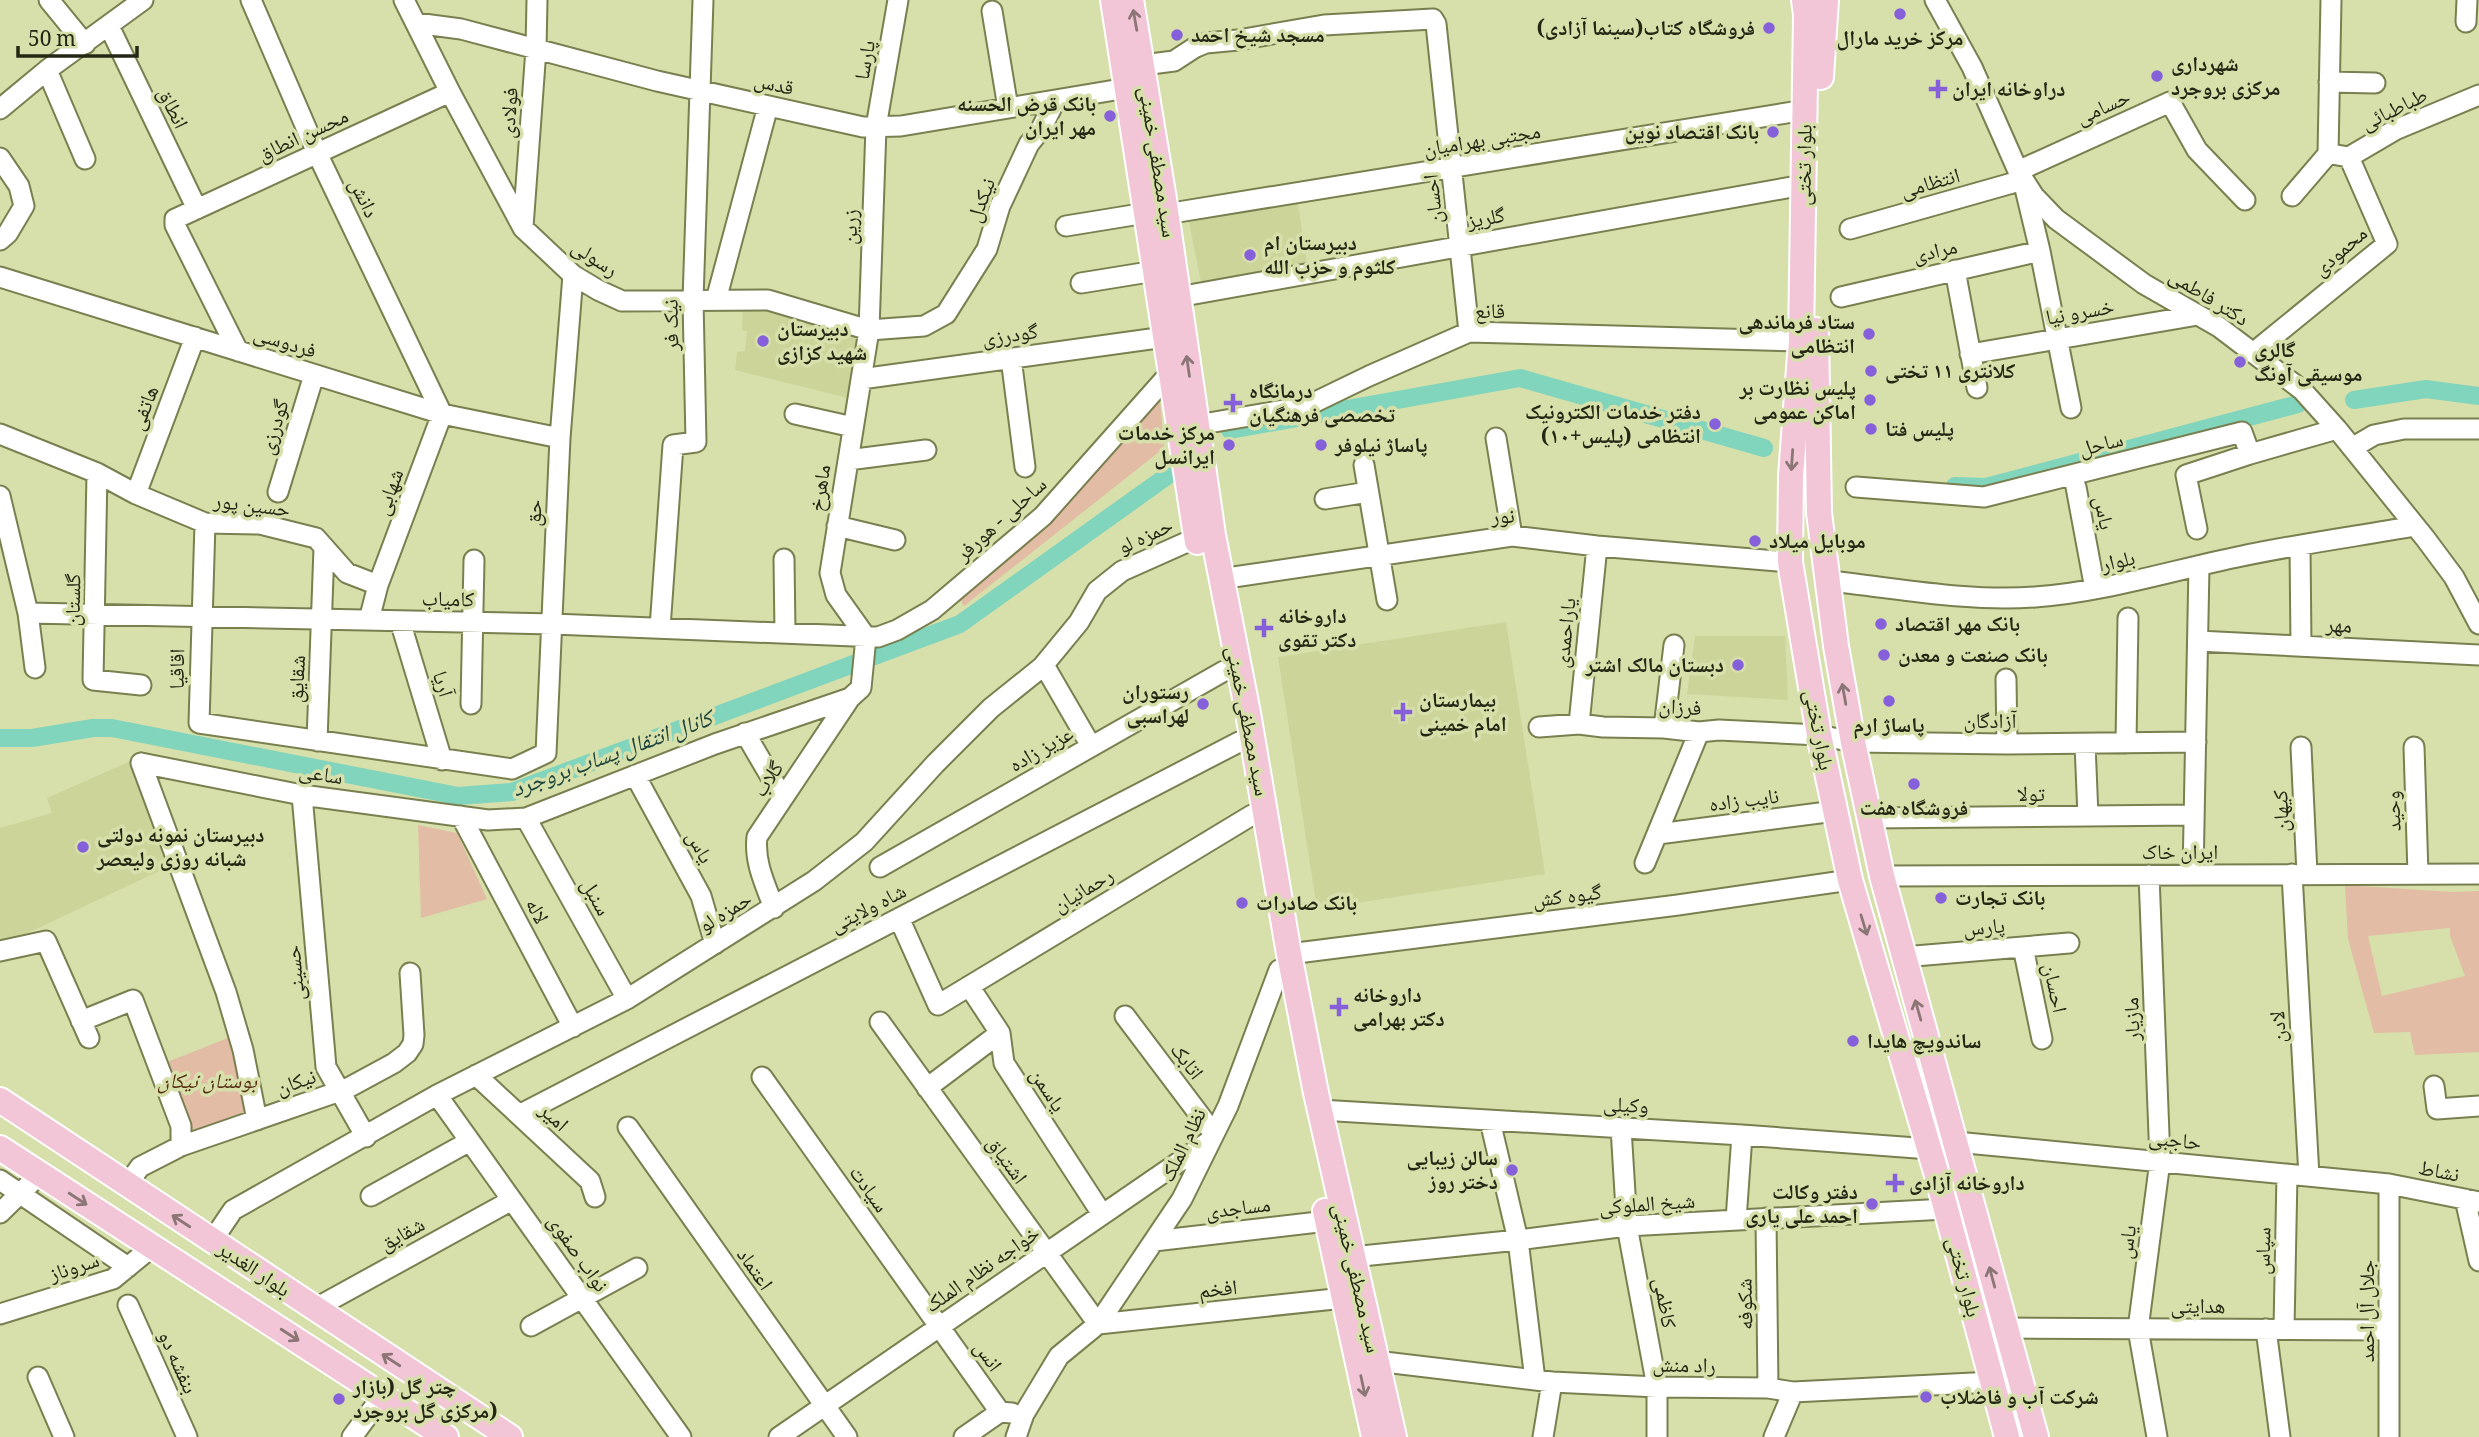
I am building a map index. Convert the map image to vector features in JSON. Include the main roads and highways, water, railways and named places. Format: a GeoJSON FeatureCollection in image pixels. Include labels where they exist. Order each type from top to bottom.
{"type":"FeatureCollection","features":[{"type":"Feature","properties":{"kind":"main road","name":"سید مصطفی خمینی"},"geometry":{"type":"LineString","coordinates":[[1113,0],[1127,88],[1178,297],[1183,397],[1196,538],[1284,962],[1394,1437]]}},
{"type":"Feature","properties":{"kind":"main road","name":"سید مصطفی خمینی"},"geometry":{"type":"LineString","coordinates":[[1131,0],[1143,65],[1156,213],[1155,271],[1165,337],[1171,372],[1197,425],[1220,579],[1248,713],[1284,962],[1327,1221],[1374,1437]]}},
{"type":"Feature","properties":{"kind":"main road","name":"بلوار تختی"},"geometry":{"type":"LineString","coordinates":[[1804,0],[1801,341],[1791,476],[1790,562],[1819,735],[1850,880],[1930,1149],[2007,1437]]}},
{"type":"Feature","properties":{"kind":"main road","name":"بلوار تختی"},"geometry":{"type":"LineString","coordinates":[[1826,0],[1816,303],[1819,513],[1836,646],[1853,742],[1882,876],[2036,1437]]}},
{"type":"Feature","properties":{"kind":"main road","name":"بلوار الغدیر"},"geometry":{"type":"LineString","coordinates":[[0,1100],[510,1437]]}},
{"type":"Feature","properties":{"kind":"main road","name":"بلوار الغدیر"},"geometry":{"type":"LineString","coordinates":[[0,1148],[446,1437]]}},
{"type":"Feature","properties":{"kind":"main road"},"geometry":{"type":"LineString","coordinates":[[1946,1209],[1973,1207]]}},
{"type":"Feature","properties":{"kind":"main road"},"geometry":{"type":"LineString","coordinates":[[213,1285],[234,1256]]}},
{"type":"Feature","properties":{"kind":"main road"},"geometry":{"type":"LineString","coordinates":[[248,1307],[266,1278]]}},
{"type":"Feature","properties":{"kind":"waterway","name":"کانال انتقال پساب بروجرد"},"geometry":{"type":"LineString","coordinates":[[1230,430],[1520,378],[1764,448]]}},
{"type":"Feature","properties":{"kind":"waterway","name":"کانال انتقال پساب بروجرد"},"geometry":{"type":"LineString","coordinates":[[2354,400],[2426,389],[2479,396]]}},
{"type":"Feature","properties":{"kind":"waterway"},"geometry":{"type":"LineString","coordinates":[[1955,486],[1986,487],[2298,404]]}},
{"type":"Feature","properties":{"kind":"waterway","name":"کانال انتقال پساب بروجرد"},"geometry":{"type":"LineString","coordinates":[[0,738],[32,738],[93,728],[112,728],[458,796],[512,792],[960,624],[1167,476]]}},
{"type":"Feature","properties":{"kind":"place","name":"مرکز خرید مارال"},"geometry":{"type":"Point","coordinates":[1900,14]}},
{"type":"Feature","properties":{"kind":"place","name":"فروشگاه کتاب(سینما آزادی)"},"geometry":{"type":"Point","coordinates":[1769,28]}},
{"type":"Feature","properties":{"kind":"place","name":"مسجد شیخ احمد"},"geometry":{"type":"Point","coordinates":[1177,35]}},
{"type":"Feature","properties":{"kind":"place","name":"شهرداری مرکزی بروجرد"},"geometry":{"type":"Point","coordinates":[2157,76]}},
{"type":"Feature","properties":{"kind":"place","name":"دراوخانه ایران"},"geometry":{"type":"Point","coordinates":[1938,89]}},
{"type":"Feature","properties":{"kind":"place","name":"بانک قرض الحسنه مهر ایران"},"geometry":{"type":"Point","coordinates":[1110,116]}},
{"type":"Feature","properties":{"kind":"place","name":"بانک اقتصاد نوین"},"geometry":{"type":"Point","coordinates":[1773,132]}},
{"type":"Feature","properties":{"kind":"place","name":"دبیرستان ام کلثوم و حزب الله"},"geometry":{"type":"Point","coordinates":[1250,255]}},
{"type":"Feature","properties":{"kind":"place","name":"ستاد فرماندهی انتظامی"},"geometry":{"type":"Point","coordinates":[1869,334]}},
{"type":"Feature","properties":{"kind":"place","name":"دبیرستان شهید کزازی"},"geometry":{"type":"Point","coordinates":[763,341]}},
{"type":"Feature","properties":{"kind":"place","name":"گالری موسیقی آونگ"},"geometry":{"type":"Point","coordinates":[2240,362]}},
{"type":"Feature","properties":{"kind":"place","name":"کلانتری ۱۱ تختی"},"geometry":{"type":"Point","coordinates":[1871,371]}},
{"type":"Feature","properties":{"kind":"place","name":"پلیس نظارت بر اماکن عمومی"},"geometry":{"type":"Point","coordinates":[1870,400]}},
{"type":"Feature","properties":{"kind":"place","name":"درمانگاه تخصصی فرهنگیان"},"geometry":{"type":"Point","coordinates":[1233,403]}},
{"type":"Feature","properties":{"kind":"place","name":"دفتر خدمات الکترونیک انتظامی (پلیس+۱۰)"},"geometry":{"type":"Point","coordinates":[1715,424]}},
{"type":"Feature","properties":{"kind":"place","name":"پلیس فتا"},"geometry":{"type":"Point","coordinates":[1871,429]}},
{"type":"Feature","properties":{"kind":"place","name":"مرکز خدمات ایرانسل"},"geometry":{"type":"Point","coordinates":[1229,445]}},
{"type":"Feature","properties":{"kind":"place","name":"پاساژ نیلوفر"},"geometry":{"type":"Point","coordinates":[1321,445]}},
{"type":"Feature","properties":{"kind":"place","name":"موبایل میلاد"},"geometry":{"type":"Point","coordinates":[1755,541]}},
{"type":"Feature","properties":{"kind":"place","name":"بانک مهر اقتصاد"},"geometry":{"type":"Point","coordinates":[1881,624]}},
{"type":"Feature","properties":{"kind":"place","name":"داروخانه دکتر تقوی"},"geometry":{"type":"Point","coordinates":[1264,628]}},
{"type":"Feature","properties":{"kind":"place","name":"بانک صنعت و معدن"},"geometry":{"type":"Point","coordinates":[1884,655]}},
{"type":"Feature","properties":{"kind":"place","name":"دبستان مالک اشتر"},"geometry":{"type":"Point","coordinates":[1738,665]}},
{"type":"Feature","properties":{"kind":"place","name":"پاساژ ارم"},"geometry":{"type":"Point","coordinates":[1889,701]}},
{"type":"Feature","properties":{"kind":"place","name":"رستوران لهراسبی"},"geometry":{"type":"Point","coordinates":[1203,704]}},
{"type":"Feature","properties":{"kind":"place","name":"بیمارستان امام خمینی"},"geometry":{"type":"Point","coordinates":[1403,712]}},
{"type":"Feature","properties":{"kind":"place","name":"فروشگاه هفت"},"geometry":{"type":"Point","coordinates":[1914,784]}},
{"type":"Feature","properties":{"kind":"place","name":"دبیرستان نمونه دولتی شبانه روزی ولیعصر"},"geometry":{"type":"Point","coordinates":[83,847]}},
{"type":"Feature","properties":{"kind":"place","name":"بانک تجارت"},"geometry":{"type":"Point","coordinates":[1941,898]}},
{"type":"Feature","properties":{"kind":"place","name":"بانک صادرات"},"geometry":{"type":"Point","coordinates":[1242,903]}},
{"type":"Feature","properties":{"kind":"place","name":"داروخانه دکتر بهرامی"},"geometry":{"type":"Point","coordinates":[1339,1007]}},
{"type":"Feature","properties":{"kind":"place","name":"ساندویچ هایدا"},"geometry":{"type":"Point","coordinates":[1853,1041]}},
{"type":"Feature","properties":{"kind":"place","name":"سالن زیبایی دختر روز"},"geometry":{"type":"Point","coordinates":[1512,1170]}},
{"type":"Feature","properties":{"kind":"place","name":"داروخانه آزادی"},"geometry":{"type":"Point","coordinates":[1895,1183]}},
{"type":"Feature","properties":{"kind":"place","name":"دفتر وکالت احمد علی یاری"},"geometry":{"type":"Point","coordinates":[1872,1204]}},
{"type":"Feature","properties":{"kind":"place","name":"شرکت آب و فاضلاب"},"geometry":{"type":"Point","coordinates":[1926,1397]}},
{"type":"Feature","properties":{"kind":"place","name":"چتر گل (بازار مرکزی گل بروجرد)"},"geometry":{"type":"Point","coordinates":[339,1399]}},
{"type":"Feature","properties":{"kind":"park label","name":"بوستان نیکان"},"geometry":{"type":"Point","coordinates":[207,1081]}}]}
